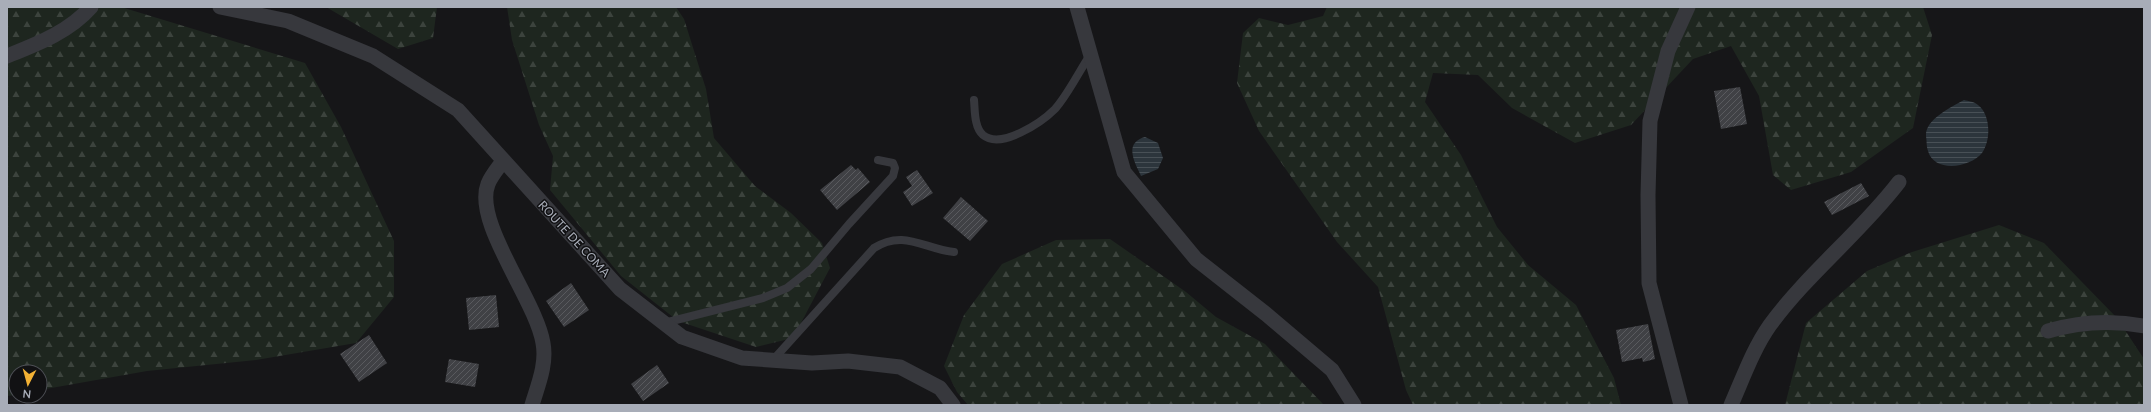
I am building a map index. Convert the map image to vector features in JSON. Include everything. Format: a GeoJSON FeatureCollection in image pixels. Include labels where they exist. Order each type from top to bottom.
{"type":"FeatureCollection","features":[{"type":"Feature","properties":{"kind":"street"},"geometry":{"type":"LineString","coordinates":[[7,56],[49,39],[82,16],[91,7]]}},
{"type":"Feature","properties":{"kind":"street","name":"ROUTE DE COMA"},"geometry":{"type":"LineString","coordinates":[[220,7],[288,21],[373,56],[458,110],[620,289],[682,337],[742,358],[812,363],[848,361],[900,367],[940,388],[953,405]]}},
{"type":"Feature","properties":{"kind":"street"},"geometry":{"type":"LineString","coordinates":[[1077,7],[1124,172],[1196,260],[1266,314],[1332,370],[1354,405]]}},
{"type":"Feature","properties":{"kind":"street"},"geometry":{"type":"LineString","coordinates":[[1681,405],[1649,283],[1648,195],[1650,121],[1668,51],[1688,7]]}},
{"type":"Feature","properties":{"kind":"street"},"geometry":{"type":"LineString","coordinates":[[503,161],[488,184],[485,206],[495,235],[524,294],[543,342],[544,366],[532,405]]}},
{"type":"Feature","properties":{"kind":"street"},"geometry":{"type":"LineString","coordinates":[[1731,405],[1758,346],[1770,326],[1794,295],[1831,258],[1856,229],[1880,206],[1899,182]]}},
{"type":"Feature","properties":{"kind":"street"},"geometry":{"type":"LineString","coordinates":[[2048,331],[2070,324],[2128,323],[2144,326]]}},
{"type":"Feature","properties":{"kind":"lane"},"geometry":{"type":"LineString","coordinates":[[974,100],[977,124],[982,134],[993,139],[1011,136],[1034,126],[1056,108],[1090,55]]}},
{"type":"Feature","properties":{"kind":"lane"},"geometry":{"type":"LineString","coordinates":[[664,323],[764,298],[793,283],[811,270],[849,224],[893,176],[895,168],[893,163],[878,160]]}},
{"type":"Feature","properties":{"kind":"lane"},"geometry":{"type":"LineString","coordinates":[[772,360],[874,248],[885,241],[900,238],[916,241],[939,250],[954,252]]}},
{"type":"Feature","properties":{"kind":"green space"},"geometry":{"type":"Polygon","coordinates":[[[7,7],[121,7],[305,63],[341,127],[394,241],[394,297],[356,343],[256,360],[147,371],[48,389],[48,364],[8,364],[7,396],[7,7]]]}},
{"type":"Feature","properties":{"kind":"green space"},"geometry":{"type":"Polygon","coordinates":[[[326,7],[437,7],[433,38],[398,49],[326,7]]]}},
{"type":"Feature","properties":{"kind":"green space"},"geometry":{"type":"Polygon","coordinates":[[[507,7],[676,7],[684,19],[706,89],[714,138],[755,186],[791,213],[822,243],[830,268],[793,338],[756,347],[678,321],[621,276],[550,190],[553,156],[539,125],[512,40],[507,7]]]}},
{"type":"Feature","properties":{"kind":"green space"},"geometry":{"type":"Polygon","coordinates":[[[1327,7],[1923,7],[1932,35],[1913,128],[1851,172],[1791,190],[1773,175],[1759,96],[1731,46],[1693,59],[1631,125],[1575,143],[1512,108],[1478,75],[1433,73],[1425,102],[1461,155],[1497,227],[1528,265],[1576,305],[1614,378],[1621,405],[1413,405],[1406,390],[1378,287],[1337,242],[1259,131],[1237,83],[1243,33],[1259,18],[1288,25],[1323,16],[1327,7]]]}},
{"type":"Feature","properties":{"kind":"green space"},"geometry":{"type":"Polygon","coordinates":[[[1999,225],[2044,243],[2117,318],[2144,359],[2144,405],[1785,405],[1806,323],[1867,271],[1912,252],[1999,225]]]}},
{"type":"Feature","properties":{"kind":"green space"},"geometry":{"type":"Polygon","coordinates":[[[1110,239],[1186,292],[1216,317],[1265,344],[1324,405],[968,405],[957,392],[944,366],[964,315],[1002,264],[1056,240],[1110,239]]]}},
{"type":"Feature","properties":{"kind":"shaded area"},"geometry":{"type":"Polygon","coordinates":[[[1964,100],[1977,104],[1985,115],[1988,135],[1985,148],[1976,158],[1961,165],[1953,166],[1937,163],[1927,149],[1927,130],[1934,119],[1940,114],[1964,100]]]}},
{"type":"Feature","properties":{"kind":"shaded area"},"geometry":{"type":"Polygon","coordinates":[[[1145,137],[1158,143],[1163,158],[1158,169],[1141,176],[1132,154],[1132,149],[1138,140],[1145,137]]]}},
{"type":"Feature","properties":{"kind":"building"},"geometry":{"type":"Polygon","coordinates":[[[1740,87],[1747,124],[1721,129],[1714,91],[1740,87]]]}},
{"type":"Feature","properties":{"kind":"building"},"geometry":{"type":"Polygon","coordinates":[[[851,165],[856,170],[858,168],[870,182],[837,210],[820,190],[851,165]]]}},
{"type":"Feature","properties":{"kind":"building"},"geometry":{"type":"Polygon","coordinates":[[[917,170],[933,193],[912,206],[903,192],[912,186],[906,177],[917,170]]]}},
{"type":"Feature","properties":{"kind":"building"},"geometry":{"type":"Polygon","coordinates":[[[1861,183],[1869,196],[1832,215],[1824,202],[1861,183]]]}},
{"type":"Feature","properties":{"kind":"building"},"geometry":{"type":"Polygon","coordinates":[[[961,197],[988,221],[970,241],[943,218],[961,197]]]}},
{"type":"Feature","properties":{"kind":"building"},"geometry":{"type":"Polygon","coordinates":[[[571,283],[589,310],[564,327],[546,301],[571,283]]]}},
{"type":"Feature","properties":{"kind":"building"},"geometry":{"type":"Polygon","coordinates":[[[496,295],[499,327],[469,330],[466,298],[496,295]]]}},
{"type":"Feature","properties":{"kind":"building"},"geometry":{"type":"Polygon","coordinates":[[[1648,324],[1655,359],[1643,362],[1642,358],[1622,362],[1616,330],[1648,324]]]}},
{"type":"Feature","properties":{"kind":"building"},"geometry":{"type":"Polygon","coordinates":[[[369,335],[387,363],[359,382],[340,354],[369,335]]]}},
{"type":"Feature","properties":{"kind":"building"},"geometry":{"type":"Polygon","coordinates":[[[449,359],[479,364],[475,387],[445,382],[449,359]]]}},
{"type":"Feature","properties":{"kind":"building"},"geometry":{"type":"Polygon","coordinates":[[[657,365],[669,383],[643,401],[631,384],[657,365]]]}}]}
